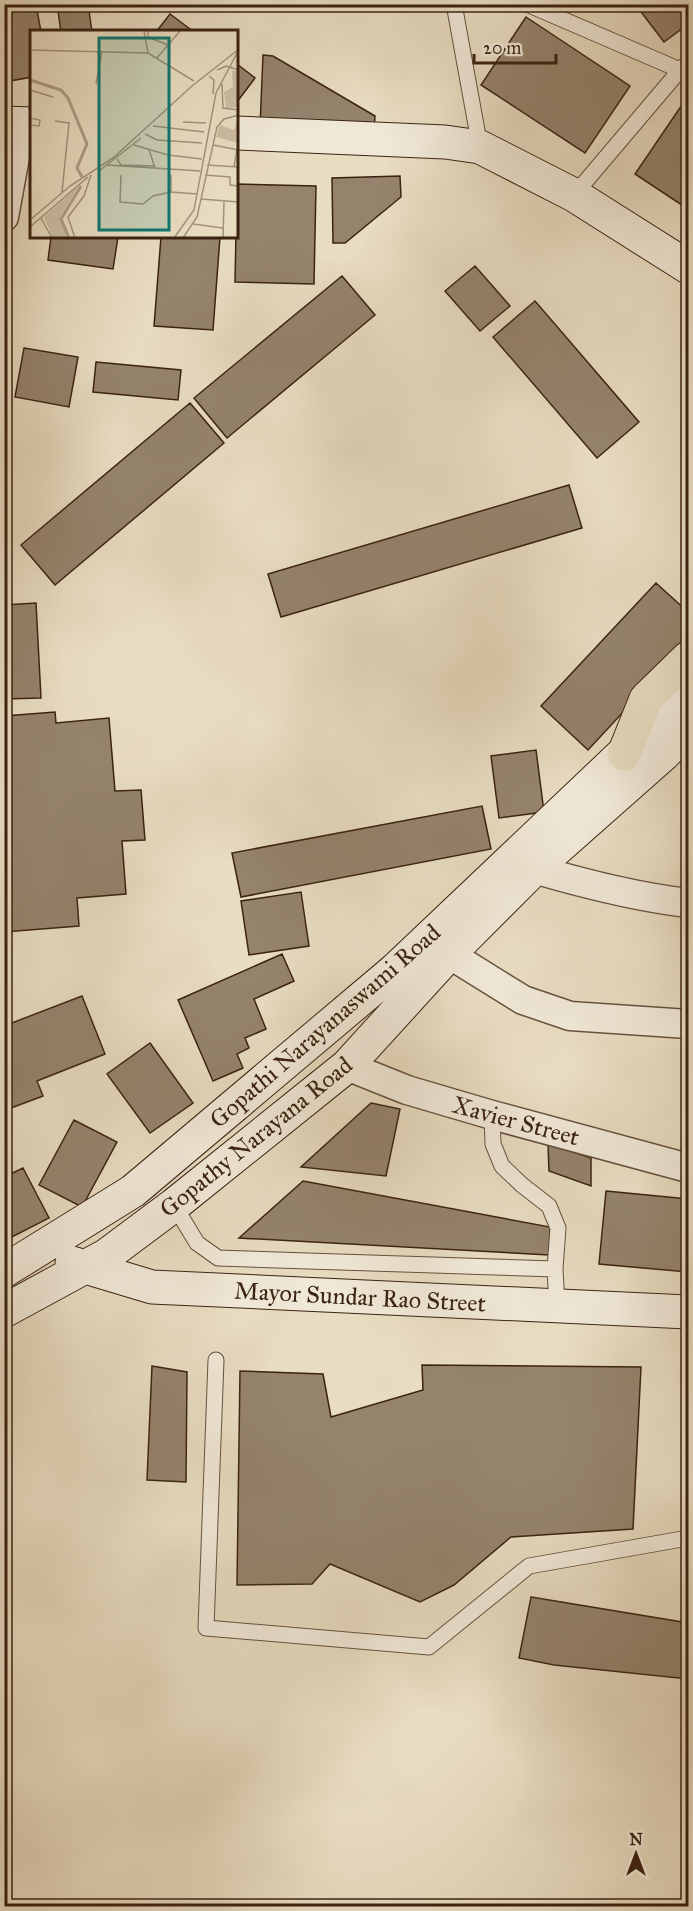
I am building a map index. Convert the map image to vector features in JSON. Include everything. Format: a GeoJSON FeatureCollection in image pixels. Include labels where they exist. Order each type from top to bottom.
{"type":"FeatureCollection","features":[{"type":"Feature","properties":{"kind":"main road"},"geometry":{"type":"LineString","coordinates":[[238,133],[445,142],[480,147],[574,195],[688,267]]}},
{"type":"Feature","properties":{"kind":"main road"},"geometry":{"type":"LineString","coordinates":[[624,754],[646,699],[688,657]]}},
{"type":"Feature","properties":{"kind":"main road","name":"Gopathi Narayanaswami Road"},"geometry":{"type":"LineString","coordinates":[[4,1271],[133,1191],[395,970],[624,754],[681,712]]}},
{"type":"Feature","properties":{"kind":"main road","name":"Gopathy Narayana Road"},"geometry":{"type":"LineString","coordinates":[[4,1311],[106,1255],[174,1204],[347,1066],[449,954],[534,869],[664,754],[681,712]]}},
{"type":"Feature","properties":{"kind":"main road","name":"Mayor Sundar Rao Street"},"geometry":{"type":"LineString","coordinates":[[37,1250],[152,1287],[688,1312]]}},
{"type":"Feature","properties":{"kind":"street"},"geometry":{"type":"LineString","coordinates":[[4,217],[19,124]]}},
{"type":"Feature","properties":{"kind":"street"},"geometry":{"type":"LineString","coordinates":[[534,869],[587,885],[688,903]]}},
{"type":"Feature","properties":{"kind":"street"},"geometry":{"type":"LineString","coordinates":[[449,954],[523,1000],[570,1016],[688,1024]]}},
{"type":"Feature","properties":{"kind":"street","name":"Xavier Street"},"geometry":{"type":"LineString","coordinates":[[347,1066],[407,1090],[688,1168]]}},
{"type":"Feature","properties":{"kind":"lane"},"geometry":{"type":"LineString","coordinates":[[454,4],[480,147]]}},
{"type":"Feature","properties":{"kind":"lane"},"geometry":{"type":"LineString","coordinates":[[527,4],[684,67],[574,195]]}},
{"type":"Feature","properties":{"kind":"lane"},"geometry":{"type":"LineString","coordinates":[[492,1115],[493,1144],[502,1166],[549,1206],[558,1228],[555,1269],[557,1306]]}},
{"type":"Feature","properties":{"kind":"lane"},"geometry":{"type":"LineString","coordinates":[[174,1204],[197,1243],[218,1258],[555,1269]]}},
{"type":"Feature","properties":{"kind":"lane"},"geometry":{"type":"LineString","coordinates":[[216,1360],[206,1628],[429,1647],[529,1566],[688,1538]]}},
{"type":"Feature","properties":{"kind":"building"},"geometry":{"type":"Polygon","coordinates":[[[4,4],[36,4],[41,30],[30,30],[30,77],[4,82],[4,4]]]}},
{"type":"Feature","properties":{"kind":"building"},"geometry":{"type":"Polygon","coordinates":[[[57,4],[88,4],[92,30],[61,30],[57,4]]]}},
{"type":"Feature","properties":{"kind":"building"},"geometry":{"type":"Polygon","coordinates":[[[635,4],[688,4],[688,24],[664,42],[635,4]]]}},
{"type":"Feature","properties":{"kind":"building"},"geometry":{"type":"Polygon","coordinates":[[[170,14],[191,30],[158,30],[170,14]]]}},
{"type":"Feature","properties":{"kind":"building"},"geometry":{"type":"Polygon","coordinates":[[[526,17],[630,86],[585,153],[481,85],[526,17]]]}},
{"type":"Feature","properties":{"kind":"building"},"geometry":{"type":"Polygon","coordinates":[[[263,55],[273,56],[375,116],[374,131],[260,126],[263,55]]]}},
{"type":"Feature","properties":{"kind":"building"},"geometry":{"type":"Polygon","coordinates":[[[238,65],[255,78],[238,101],[238,65]]]}},
{"type":"Feature","properties":{"kind":"building"},"geometry":{"type":"Polygon","coordinates":[[[688,96],[688,209],[635,174],[688,96]]]}},
{"type":"Feature","properties":{"kind":"building"},"geometry":{"type":"Polygon","coordinates":[[[400,176],[401,197],[345,243],[333,243],[332,178],[400,176]]]}},
{"type":"Feature","properties":{"kind":"building"},"geometry":{"type":"Polygon","coordinates":[[[238,184],[316,186],[314,284],[235,282],[238,184]]]}},
{"type":"Feature","properties":{"kind":"building"},"geometry":{"type":"Polygon","coordinates":[[[51,238],[118,238],[113,269],[48,260],[51,238]]]}},
{"type":"Feature","properties":{"kind":"building"},"geometry":{"type":"Polygon","coordinates":[[[161,238],[220,238],[213,330],[154,326],[161,238]]]}},
{"type":"Feature","properties":{"kind":"building"},"geometry":{"type":"Polygon","coordinates":[[[475,266],[510,306],[480,331],[445,291],[475,266]]]}},
{"type":"Feature","properties":{"kind":"building"},"geometry":{"type":"Polygon","coordinates":[[[342,276],[375,315],[227,438],[194,398],[342,276]]]}},
{"type":"Feature","properties":{"kind":"building"},"geometry":{"type":"Polygon","coordinates":[[[535,301],[639,422],[597,458],[493,337],[535,301]]]}},
{"type":"Feature","properties":{"kind":"building"},"geometry":{"type":"Polygon","coordinates":[[[24,348],[78,357],[69,407],[15,397],[24,348]]]}},
{"type":"Feature","properties":{"kind":"building"},"geometry":{"type":"Polygon","coordinates":[[[96,362],[181,370],[178,400],[93,392],[96,362]]]}},
{"type":"Feature","properties":{"kind":"building"},"geometry":{"type":"Polygon","coordinates":[[[190,403],[224,443],[55,585],[21,545],[190,403]]]}},
{"type":"Feature","properties":{"kind":"building"},"geometry":{"type":"Polygon","coordinates":[[[569,485],[582,528],[281,617],[268,574],[569,485]]]}},
{"type":"Feature","properties":{"kind":"building"},"geometry":{"type":"Polygon","coordinates":[[[656,583],[688,612],[688,642],[588,750],[541,706],[656,583]]]}},
{"type":"Feature","properties":{"kind":"building"},"geometry":{"type":"Polygon","coordinates":[[[36,603],[41,698],[4,699],[4,605],[36,603]]]}},
{"type":"Feature","properties":{"kind":"building"},"geometry":{"type":"Polygon","coordinates":[[[55,712],[56,723],[109,718],[115,791],[141,790],[145,840],[122,841],[126,894],[77,898],[79,926],[4,932],[4,716],[55,712]]]}},
{"type":"Feature","properties":{"kind":"building"},"geometry":{"type":"Polygon","coordinates":[[[536,750],[544,812],[499,818],[491,756],[536,750]]]}},
{"type":"Feature","properties":{"kind":"building"},"geometry":{"type":"Polygon","coordinates":[[[482,806],[491,849],[241,897],[232,853],[482,806]]]}},
{"type":"Feature","properties":{"kind":"building"},"geometry":{"type":"Polygon","coordinates":[[[301,892],[309,946],[249,955],[241,901],[301,892]]]}},
{"type":"Feature","properties":{"kind":"building"},"geometry":{"type":"Polygon","coordinates":[[[282,954],[294,981],[254,999],[266,1029],[245,1038],[249,1048],[237,1054],[243,1068],[213,1081],[178,1000],[282,954]]]}},
{"type":"Feature","properties":{"kind":"building"},"geometry":{"type":"Polygon","coordinates":[[[82,996],[105,1054],[37,1081],[43,1096],[11,1108],[4,1093],[4,1026],[82,996]]]}},
{"type":"Feature","properties":{"kind":"building"},"geometry":{"type":"Polygon","coordinates":[[[150,1043],[193,1103],[150,1133],[107,1074],[150,1043]]]}},
{"type":"Feature","properties":{"kind":"building"},"geometry":{"type":"Polygon","coordinates":[[[371,1103],[400,1109],[386,1176],[301,1167],[371,1103]]]}},
{"type":"Feature","properties":{"kind":"building"},"geometry":{"type":"Polygon","coordinates":[[[74,1120],[117,1142],[82,1207],[39,1185],[74,1120]]]}},
{"type":"Feature","properties":{"kind":"building"},"geometry":{"type":"Polygon","coordinates":[[[548,1144],[591,1158],[591,1186],[549,1171],[548,1144]]]}},
{"type":"Feature","properties":{"kind":"building"},"geometry":{"type":"Polygon","coordinates":[[[23,1168],[49,1218],[4,1241],[4,1177],[23,1168]]]}},
{"type":"Feature","properties":{"kind":"building"},"geometry":{"type":"Polygon","coordinates":[[[303,1181],[550,1227],[549,1255],[239,1238],[303,1181]]]}},
{"type":"Feature","properties":{"kind":"building"},"geometry":{"type":"Polygon","coordinates":[[[606,1191],[688,1199],[688,1272],[599,1264],[606,1191]]]}},
{"type":"Feature","properties":{"kind":"building"},"geometry":{"type":"Polygon","coordinates":[[[422,1365],[641,1367],[633,1529],[511,1537],[454,1585],[420,1602],[330,1564],[312,1584],[237,1585],[240,1371],[323,1374],[331,1417],[423,1390],[422,1365]]]}},
{"type":"Feature","properties":{"kind":"building"},"geometry":{"type":"Polygon","coordinates":[[[152,1366],[187,1372],[186,1482],[147,1480],[152,1366]]]}},
{"type":"Feature","properties":{"kind":"building"},"geometry":{"type":"Polygon","coordinates":[[[531,1597],[688,1623],[688,1679],[554,1665],[519,1658],[531,1597]]]}}]}
